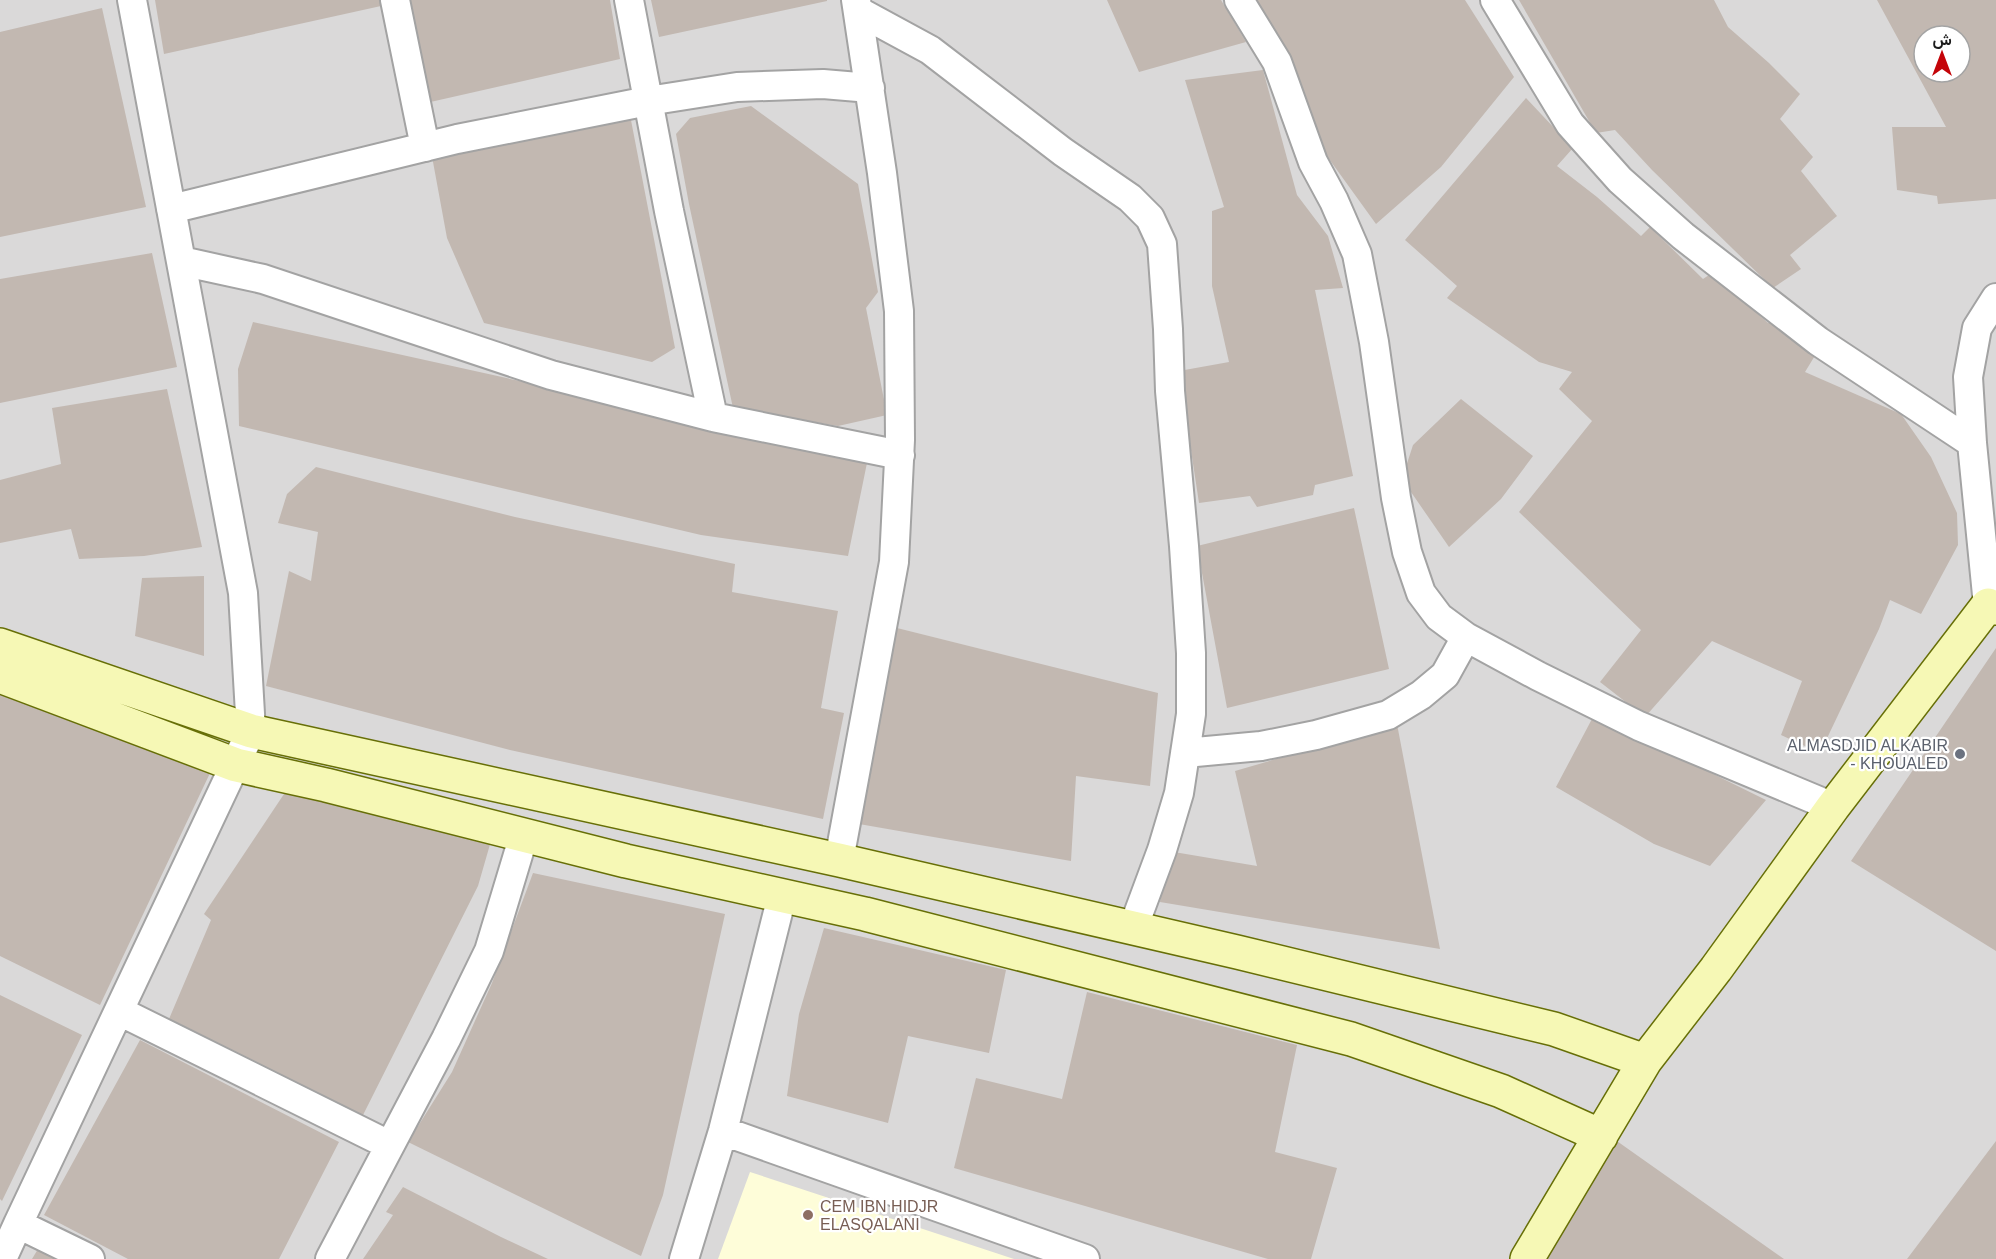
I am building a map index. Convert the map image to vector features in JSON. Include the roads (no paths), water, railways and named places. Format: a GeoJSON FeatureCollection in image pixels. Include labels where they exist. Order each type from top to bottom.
{"type":"FeatureCollection","features":[{"type":"Feature","properties":{"kind":"street"},"geometry":{"type":"LineString","coordinates":[[2,1259],[251,731],[243,593],[132,0]]}},
{"type":"Feature","properties":{"kind":"street"},"geometry":{"type":"LineString","coordinates":[[395,0],[425,147]]}},
{"type":"Feature","properties":{"kind":"street"},"geometry":{"type":"LineString","coordinates":[[629,0],[713,417]]}},
{"type":"Feature","properties":{"kind":"street"},"geometry":{"type":"LineString","coordinates":[[1239,0],[1277,62],[1313,162],[1334,201],[1357,255],[1374,342],[1396,498],[1407,552],[1421,593],[1438,617],[1466,637],[1639,726],[1833,807]]}},
{"type":"Feature","properties":{"kind":"street"},"geometry":{"type":"LineString","coordinates":[[1495,0],[1570,124],[1620,180],[1683,236],[1818,341],[1972,442]]}},
{"type":"Feature","properties":{"kind":"street"},"geometry":{"type":"LineString","coordinates":[[839,860],[894,562],[900,455],[899,310],[857,5]]}},
{"type":"Feature","properties":{"kind":"street"},"geometry":{"type":"LineString","coordinates":[[857,5],[930,50],[1063,152],[1130,198],[1150,218],[1162,244],[1170,391],[1191,653],[1191,714],[1179,793],[1162,850],[1133,928]]}},
{"type":"Feature","properties":{"kind":"street"},"geometry":{"type":"LineString","coordinates":[[171,209],[425,147],[648,101],[737,87],[823,84],[870,88]]}},
{"type":"Feature","properties":{"kind":"street"},"geometry":{"type":"LineString","coordinates":[[181,261],[263,279],[551,375],[713,417],[900,455]]}},
{"type":"Feature","properties":{"kind":"street"},"geometry":{"type":"LineString","coordinates":[[1527,1259],[1645,1061],[1716,969],[1833,807],[1992,606],[1972,442],[1968,377],[1977,328],[1996,298]]}},
{"type":"Feature","properties":{"kind":"street"},"geometry":{"type":"LineString","coordinates":[[1185,753],[1261,746],[1316,735],[1388,715],[1421,695],[1445,675],[1466,637]]}},
{"type":"Feature","properties":{"kind":"street"},"geometry":{"type":"LineString","coordinates":[[0,645],[251,731],[839,860],[1133,928],[1554,1029],[1645,1061]]}},
{"type":"Feature","properties":{"kind":"street"},"geometry":{"type":"LineString","coordinates":[[0,676],[236,765],[865,914],[1351,1039],[1501,1091],[1601,1136]]}},
{"type":"Feature","properties":{"kind":"street"},"geometry":{"type":"LineString","coordinates":[[330,1259],[446,1039],[489,951],[524,835]]}},
{"type":"Feature","properties":{"kind":"street"},"geometry":{"type":"LineString","coordinates":[[684,1259],[723,1131],[782,896]]}},
{"type":"Feature","properties":{"kind":"street"},"geometry":{"type":"LineString","coordinates":[[119,1011],[389,1145]]}},
{"type":"Feature","properties":{"kind":"street"},"geometry":{"type":"LineString","coordinates":[[723,1131],[1085,1259]]}},
{"type":"Feature","properties":{"kind":"street"},"geometry":{"type":"LineString","coordinates":[[18,1224],[90,1259]]}},
{"type":"Feature","properties":{"kind":"place","name":"ALMASDJID ALKABIR - KHOUALED"},"geometry":{"type":"Point","coordinates":[1960,754]}},
{"type":"Feature","properties":{"kind":"place","name":"CEM IBN HIDJR ELASQALANI"},"geometry":{"type":"Point","coordinates":[808,1215]}}]}
